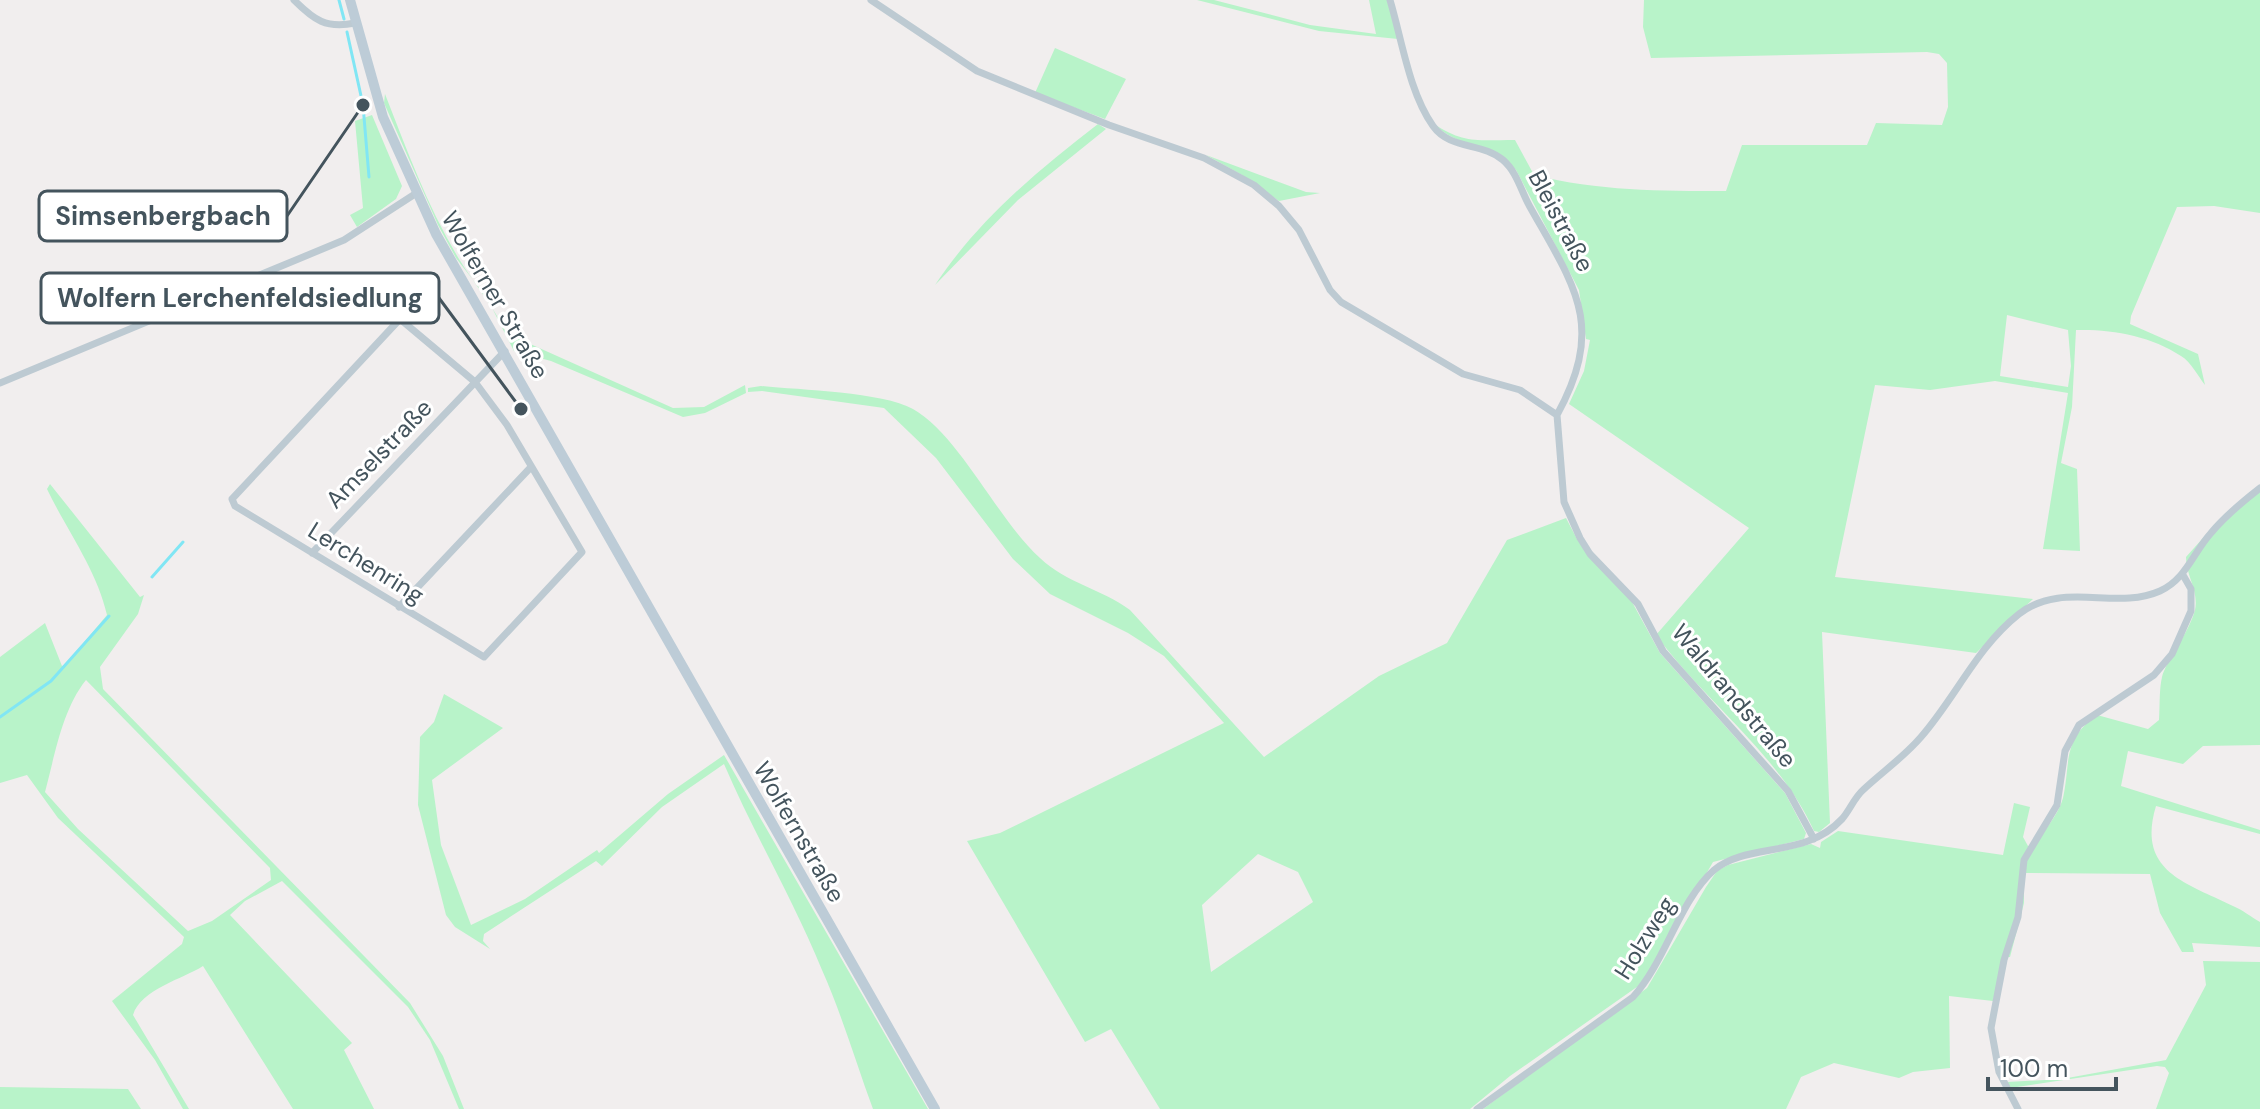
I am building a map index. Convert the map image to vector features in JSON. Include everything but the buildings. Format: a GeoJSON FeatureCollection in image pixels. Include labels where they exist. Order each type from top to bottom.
{"type":"FeatureCollection","features":[{"type":"Feature","properties":{"kind":"main road","name":"Wolferner Straße"},"geometry":{"type":"LineString","coordinates":[[350,0],[375,94],[415,194],[629,575]]}},
{"type":"Feature","properties":{"kind":"main road","name":"Wolfernstraße"},"geometry":{"type":"LineString","coordinates":[[629,575],[935,1109]]}},
{"type":"Feature","properties":{"kind":"street"},"geometry":{"type":"LineString","coordinates":[[294,0],[310,16],[328,25],[355,23]]}},
{"type":"Feature","properties":{"kind":"street"},"geometry":{"type":"LineString","coordinates":[[871,0],[977,71],[1096,120],[1204,158],[1254,185],[1279,206],[1299,230],[1330,290],[1341,302],[1463,374],[1520,390],[1557,415]]}},
{"type":"Feature","properties":{"kind":"street","name":"Bleistraße"},"geometry":{"type":"LineString","coordinates":[[1390,0],[1427,117],[1446,138],[1489,151],[1507,164],[1554,245],[1578,298],[1583,342],[1580,361],[1557,415]]}},
{"type":"Feature","properties":{"kind":"street"},"geometry":{"type":"LineString","coordinates":[[0,383],[344,240],[415,194]]}},
{"type":"Feature","properties":{"kind":"street","name":"Lerchenring"},"geometry":{"type":"LineString","coordinates":[[406,321],[475,382],[507,425],[582,552],[484,657],[235,506],[232,499],[395,322],[406,321]]}},
{"type":"Feature","properties":{"kind":"street"},"geometry":{"type":"LineString","coordinates":[[475,382],[505,351]]}},
{"type":"Feature","properties":{"kind":"street","name":"Amselstraße"},"geometry":{"type":"LineString","coordinates":[[312,553],[475,382]]}},
{"type":"Feature","properties":{"kind":"street","name":"Waldrandstraße"},"geometry":{"type":"LineString","coordinates":[[1557,415],[1564,502],[1580,538],[1590,554],[1638,604],[1663,651],[1788,791],[1814,839]]}},
{"type":"Feature","properties":{"kind":"street"},"geometry":{"type":"LineString","coordinates":[[399,607],[531,467]]}},
{"type":"Feature","properties":{"kind":"street"},"geometry":{"type":"LineString","coordinates":[[1814,839],[1843,817],[1855,797],[1920,739],[1964,675],[2019,614],[2040,602],[2060,596],[2154,593],[2183,575],[2210,534],[2260,488]]}},
{"type":"Feature","properties":{"kind":"street"},"geometry":{"type":"LineString","coordinates":[[2018,1109],[1999,1072],[1991,1028],[2004,960],[2018,917],[2024,860],[2057,805],[2065,751],[2079,725],[2154,675],[2172,654],[2191,611],[2191,589],[2183,575]]}},
{"type":"Feature","properties":{"kind":"street","name":"Holzweg"},"geometry":{"type":"LineString","coordinates":[[1477,1109],[1633,997],[1647,982],[1685,914],[1716,869],[1733,860],[1782,850],[1814,839]]}},
{"type":"Feature","properties":{"kind":"green space"},"geometry":{"type":"Polygon","coordinates":[[[1197,0],[1214,0],[1310,25],[1376,34],[1369,0],[1387,0],[1398,39],[1319,31],[1197,0]]]}},
{"type":"Feature","properties":{"kind":"green space"},"geometry":{"type":"Polygon","coordinates":[[[1644,0],[2260,0],[2260,213],[2214,206],[2177,207],[2131,316],[2130,324],[2198,354],[2205,385],[2185,359],[2157,343],[2117,333],[2076,330],[2072,407],[2061,463],[2077,469],[2080,551],[2043,549],[2068,393],[1995,381],[1930,390],[1875,385],[1835,577],[2033,599],[1976,653],[1822,632],[1830,823],[1819,832],[1814,831],[1799,803],[1762,753],[1675,660],[1656,635],[1749,528],[1569,404],[1584,371],[1590,340],[1586,339],[1579,290],[1516,170],[1498,156],[1454,138],[1434,124],[1463,138],[1515,140],[1534,175],[1605,187],[1726,191],[1742,145],[1867,145],[1876,123],[1942,125],[1948,107],[1947,63],[1939,54],[1927,52],[1651,58],[1643,27],[1644,0]],[[2007,315],[2000,376],[2068,387],[2071,366],[2068,330],[2007,315]]]}},
{"type":"Feature","properties":{"kind":"green space"},"geometry":{"type":"Polygon","coordinates":[[[1055,48],[1126,79],[1105,119],[1035,93],[1055,48]]]}},
{"type":"Feature","properties":{"kind":"green space"},"geometry":{"type":"Polygon","coordinates":[[[385,94],[428,199],[472,279],[456,258],[438,225],[384,103],[385,94]]]}},
{"type":"Feature","properties":{"kind":"green space"},"geometry":{"type":"Polygon","coordinates":[[[372,115],[402,186],[396,199],[357,227],[350,215],[363,208],[355,121],[372,115]]]}},
{"type":"Feature","properties":{"kind":"green space"},"geometry":{"type":"Polygon","coordinates":[[[1098,124],[1106,129],[1018,200],[935,285],[970,239],[1010,197],[1098,124]]]}},
{"type":"Feature","properties":{"kind":"green space"},"geometry":{"type":"Polygon","coordinates":[[[1206,155],[1306,192],[1320,193],[1279,201],[1206,155]]]}},
{"type":"Feature","properties":{"kind":"green space"},"geometry":{"type":"Polygon","coordinates":[[[492,308],[506,333],[673,408],[704,407],[745,385],[746,393],[705,413],[683,417],[551,361],[514,351],[492,308]]]}},
{"type":"Feature","properties":{"kind":"green space"},"geometry":{"type":"Polygon","coordinates":[[[761,386],[861,395],[913,409],[947,438],[1024,542],[1040,558],[1061,574],[1130,610],[1264,757],[1379,676],[1447,643],[1507,540],[1566,518],[1577,539],[1626,591],[1660,653],[1785,793],[1806,833],[1804,839],[1713,862],[1644,982],[1510,1076],[1470,1109],[1160,1109],[1111,1029],[1085,1042],[967,841],[1000,833],[1224,723],[1164,656],[1128,633],[1050,594],[1013,559],[936,458],[884,408],[762,391],[748,392],[748,388],[761,386]],[[1258,854],[1202,905],[1211,972],[1313,902],[1298,872],[1258,854]]]}},
{"type":"Feature","properties":{"kind":"green space"},"geometry":{"type":"Polygon","coordinates":[[[50,484],[140,597],[144,595],[138,614],[100,667],[103,689],[410,1003],[443,1056],[464,1109],[459,1109],[430,1040],[408,1007],[282,881],[245,901],[230,915],[352,1043],[344,1050],[374,1109],[293,1109],[203,966],[153,991],[137,1006],[133,1015],[189,1109],[183,1109],[155,1060],[112,1001],[182,944],[184,937],[58,818],[27,775],[0,783],[0,657],[45,623],[62,666],[65,665],[107,615],[89,566],[47,489],[50,484]],[[86,680],[65,719],[45,792],[78,829],[188,931],[212,921],[271,880],[270,868],[86,680]]]}},
{"type":"Feature","properties":{"kind":"green space"},"geometry":{"type":"Polygon","coordinates":[[[2260,491],[2260,745],[2203,746],[2183,764],[2128,751],[2121,786],[2260,830],[2260,834],[2156,806],[2152,828],[2153,846],[2159,861],[2183,882],[2260,922],[2260,947],[2192,943],[2194,952],[2182,952],[2160,913],[2150,874],[2024,873],[2024,903],[2010,957],[2003,957],[1993,1001],[1949,996],[1950,1068],[1913,1072],[1899,1078],[1834,1063],[1801,1077],[1786,1109],[1483,1109],[1647,988],[1706,887],[1717,871],[1728,865],[1811,844],[1820,848],[1821,842],[1838,831],[2003,855],[2014,803],[2030,807],[2023,837],[2028,846],[2034,846],[2061,804],[2073,742],[2086,724],[2097,715],[2148,729],[2159,720],[2162,677],[2195,610],[2186,557],[2219,520],[2260,491]]]}},
{"type":"Feature","properties":{"kind":"green space"},"geometry":{"type":"Polygon","coordinates":[[[444,694],[503,728],[432,780],[441,845],[471,925],[525,899],[597,850],[599,853],[668,794],[724,755],[928,1109],[873,1109],[811,944],[724,764],[662,807],[602,866],[596,861],[484,934],[483,941],[490,949],[455,927],[446,915],[418,805],[420,737],[434,722],[444,694]]]}},
{"type":"Feature","properties":{"kind":"green space"},"geometry":{"type":"Polygon","coordinates":[[[2203,961],[2260,962],[2260,1109],[2156,1109],[2169,1073],[2165,1067],[2157,1066],[2010,1088],[2007,1082],[2062,1079],[2166,1060],[2206,985],[2203,961]]]}},
{"type":"Feature","properties":{"kind":"green space"},"geometry":{"type":"Polygon","coordinates":[[[0,1087],[128,1089],[141,1109],[0,1109],[0,1087]]]}},
{"type":"Feature","properties":{"kind":"waterway"},"geometry":{"type":"LineString","coordinates":[[339,0],[344,19]]}},
{"type":"Feature","properties":{"kind":"waterway"},"geometry":{"type":"LineString","coordinates":[[347,32],[363,105],[369,177]]}},
{"type":"Feature","properties":{"kind":"waterway"},"geometry":{"type":"LineString","coordinates":[[152,577],[183,542]]}},
{"type":"Feature","properties":{"kind":"waterway"},"geometry":{"type":"LineString","coordinates":[[0,717],[51,681],[109,616]]}},
{"type":"Feature","properties":{"kind":"place","name":"Simsenbergbach"},"geometry":{"type":"Point","coordinates":[363,105]}},
{"type":"Feature","properties":{"kind":"place","name":"Wolfern Lerchenfeldsiedlung"},"geometry":{"type":"Point","coordinates":[521,409]}}]}
